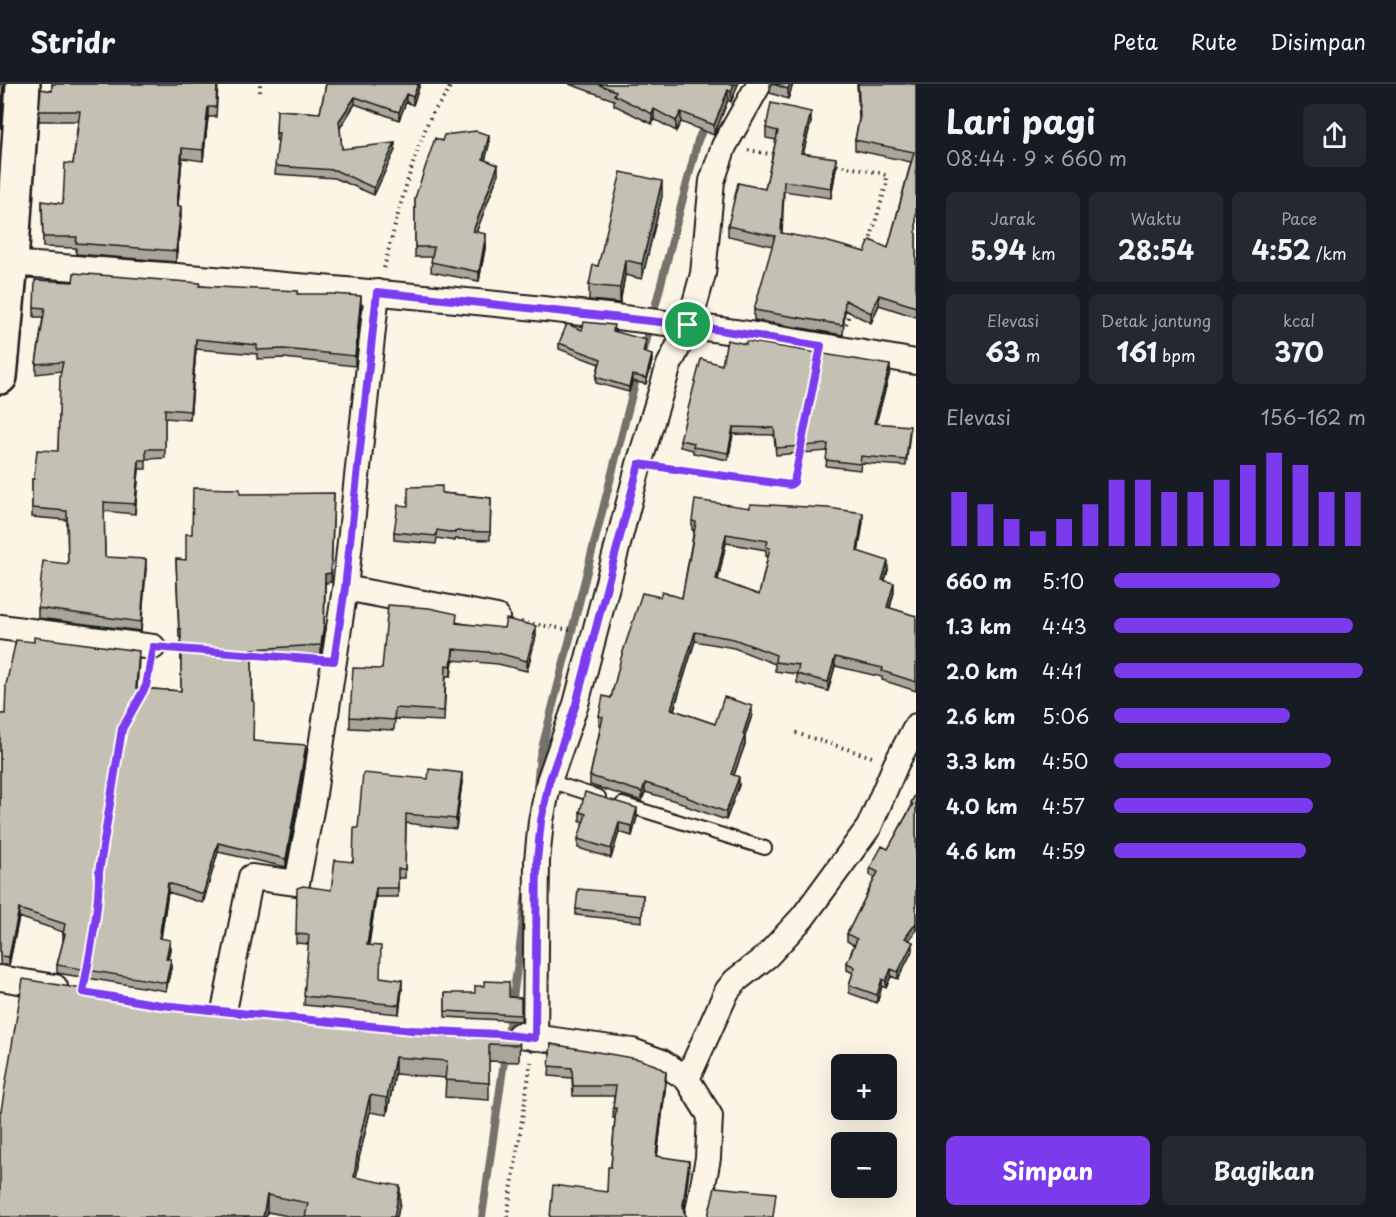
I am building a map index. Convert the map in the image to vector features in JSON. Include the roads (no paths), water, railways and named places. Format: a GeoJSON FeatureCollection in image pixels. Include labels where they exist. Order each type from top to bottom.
{"type":"FeatureCollection","features":[{"type":"Feature","properties":{"kind":"street"},"geometry":{"type":"LineString","coordinates":[[0,377],[11,263],[8,201],[23,84]]}},
{"type":"Feature","properties":{"kind":"street"},"geometry":{"type":"LineString","coordinates":[[529,1037],[537,861],[541,821],[549,782],[576,704],[639,464],[669,365],[674,324],[703,274],[712,181],[724,146],[759,84]]}},
{"type":"Feature","properties":{"kind":"street"},"geometry":{"type":"LineString","coordinates":[[11,263],[377,292],[586,313],[674,324],[916,362]]}},
{"type":"Feature","properties":{"kind":"street"},"geometry":{"type":"LineString","coordinates":[[225,1011],[251,877],[297,883],[345,588],[377,292]]}},
{"type":"Feature","properties":{"kind":"street"},"geometry":{"type":"LineString","coordinates":[[345,588],[497,617]]}},
{"type":"Feature","properties":{"kind":"street"},"geometry":{"type":"LineString","coordinates":[[0,627],[153,647]]}},
{"type":"Feature","properties":{"kind":"street"},"geometry":{"type":"LineString","coordinates":[[687,1079],[727,991],[735,981],[767,956],[803,917],[869,827],[896,764],[916,726]]}},
{"type":"Feature","properties":{"kind":"street"},"geometry":{"type":"LineString","coordinates":[[0,978],[85,981]]}},
{"type":"Feature","properties":{"kind":"street"},"geometry":{"type":"LineString","coordinates":[[498,1034],[632,1051],[662,1062],[687,1079],[710,1116],[708,1158],[697,1217]]}},
{"type":"Feature","properties":{"kind":"lane"},"geometry":{"type":"LineString","coordinates":[[549,782],[765,848]]}},
{"type":"Feature","properties":{"kind":"waterway"},"geometry":{"type":"LineString","coordinates":[[644,350],[698,140],[707,120]]}},
{"type":"Feature","properties":{"kind":"waterway"},"geometry":{"type":"LineString","coordinates":[[537,787],[540,756],[638,371]]}},
{"type":"Feature","properties":{"kind":"waterway"},"geometry":{"type":"LineString","coordinates":[[482,1217],[526,892]]}}]}
